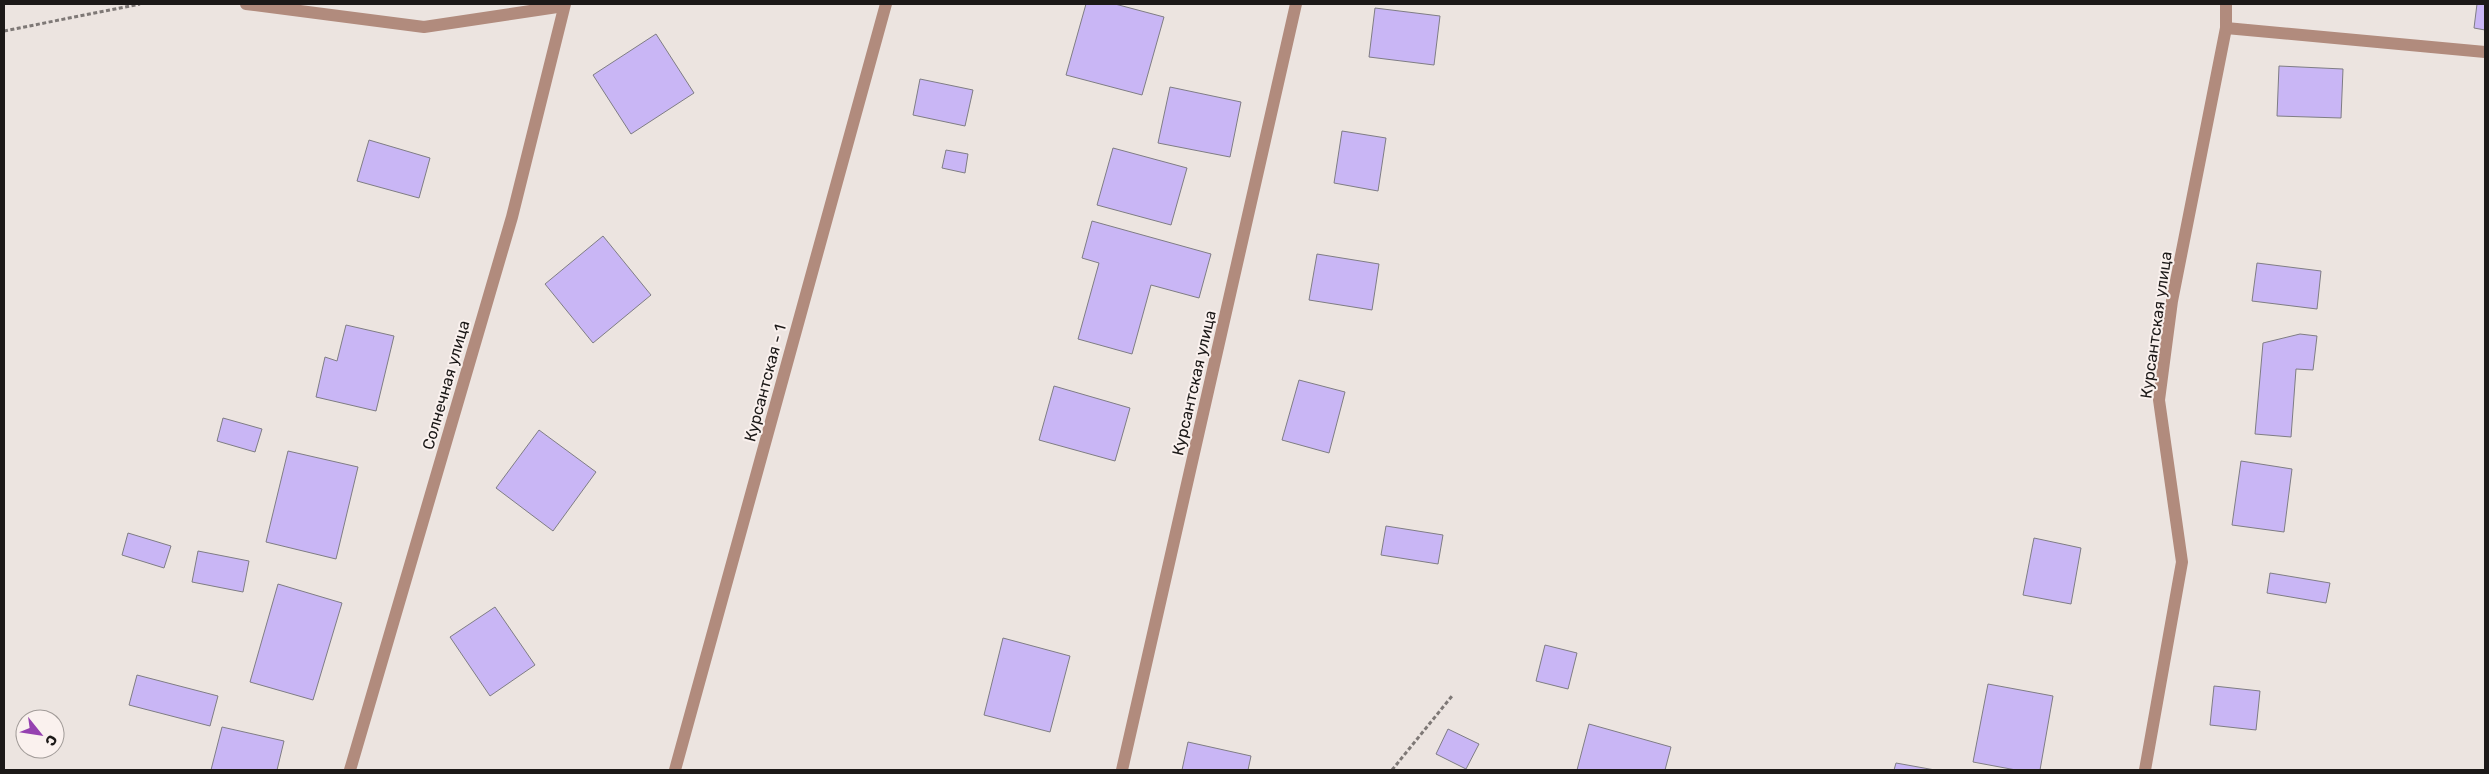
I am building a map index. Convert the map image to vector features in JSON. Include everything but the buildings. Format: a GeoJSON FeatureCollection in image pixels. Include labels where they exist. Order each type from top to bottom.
{"type":"FeatureCollection","features":[{"type":"Feature","properties":{"kind":"street"},"geometry":{"type":"LineString","coordinates":[[246,4],[424,27],[564,5]]}},
{"type":"Feature","properties":{"kind":"street","name":"Курсантская - 1"},"geometry":{"type":"LineString","coordinates":[[674,770],[886,4]]}},
{"type":"Feature","properties":{"kind":"street","name":"Курсантская улица"},"geometry":{"type":"LineString","coordinates":[[1122,770],[1296,4]]}},
{"type":"Feature","properties":{"kind":"street","name":"Курсантская улица"},"geometry":{"type":"LineString","coordinates":[[2145,770],[2182,562],[2159,400],[2172,301],[2226,28],[2226,4]]}},
{"type":"Feature","properties":{"kind":"street","name":"Солнечная улица"},"geometry":{"type":"LineString","coordinates":[[350,770],[512,217],[564,5]]}},
{"type":"Feature","properties":{"kind":"street"},"geometry":{"type":"LineString","coordinates":[[2226,28],[2485,52]]}},
{"type":"Feature","properties":{"kind":"path"},"geometry":{"type":"LineString","coordinates":[[4,31],[140,4]]}},
{"type":"Feature","properties":{"kind":"path"},"geometry":{"type":"LineString","coordinates":[[1392,770],[1452,696]]}}]}
